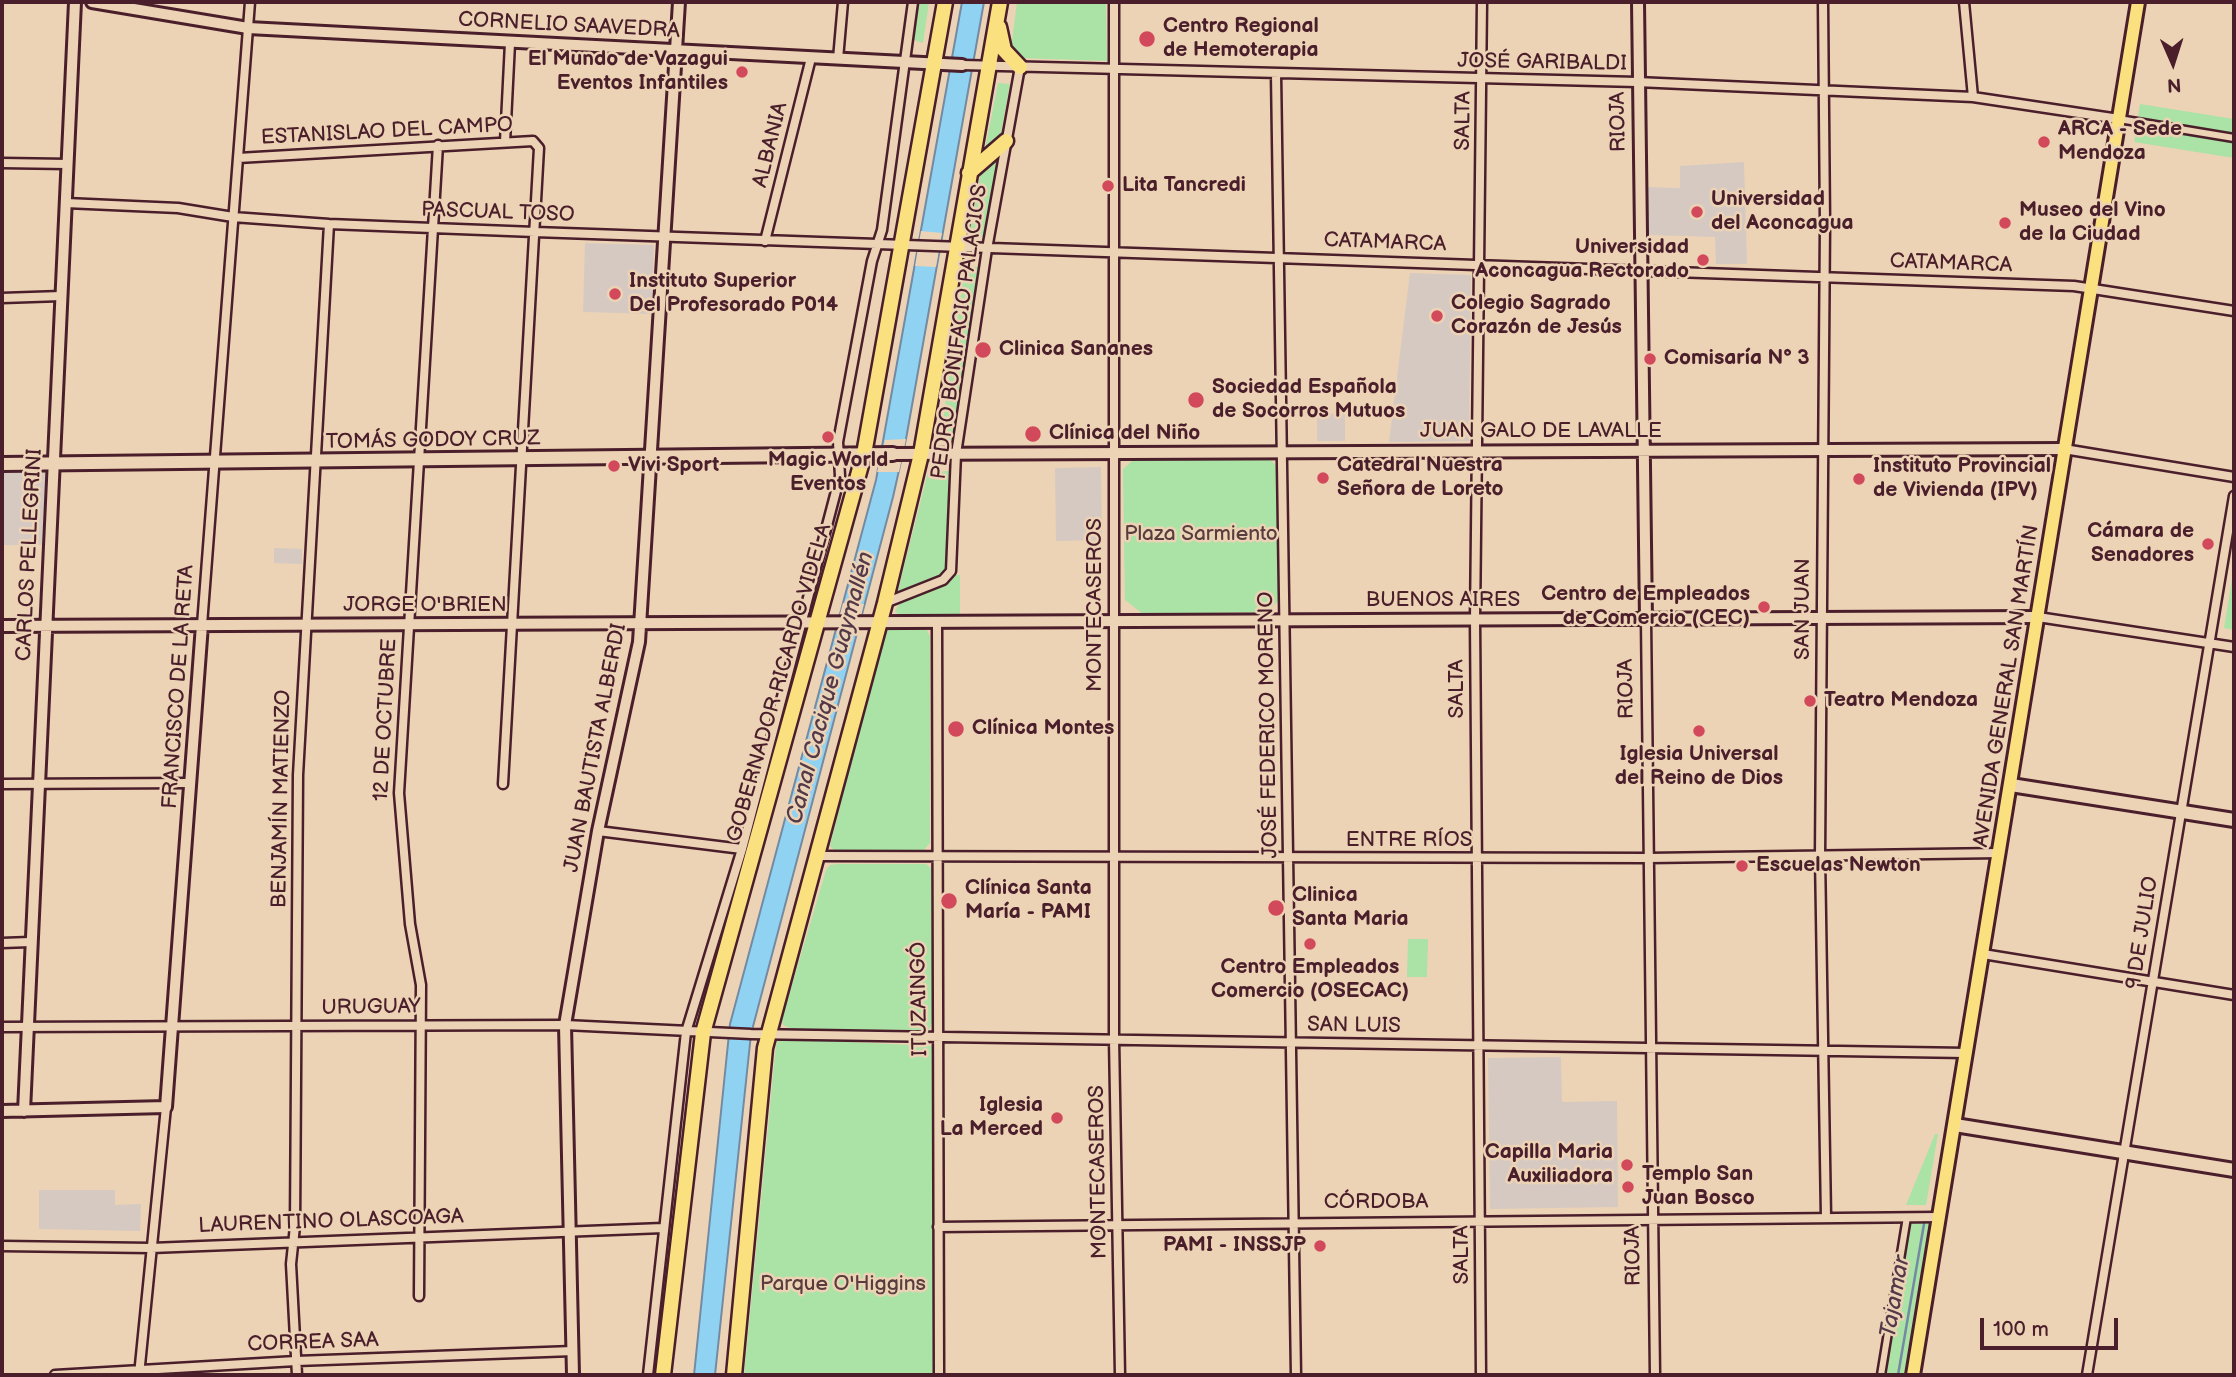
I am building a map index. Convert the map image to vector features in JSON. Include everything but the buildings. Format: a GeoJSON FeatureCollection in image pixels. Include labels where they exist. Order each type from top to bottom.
{"type":"FeatureCollection","features":[{"type":"Feature","properties":{"kind":"highway","name":"GOBERNADOR RICARDO VIDELA"},"geometry":{"type":"LineString","coordinates":[[663,1375],[703,1032],[864,454],[945,2]]}},
{"type":"Feature","properties":{"kind":"highway"},"geometry":{"type":"LineString","coordinates":[[734,1375],[762,1062],[885,603],[921,454],[999,9]]}},
{"type":"Feature","properties":{"kind":"highway"},"geometry":{"type":"LineString","coordinates":[[999,9],[1004,50],[1020,68]]}},
{"type":"Feature","properties":{"kind":"highway"},"geometry":{"type":"LineString","coordinates":[[970,173],[1006,142]]}},
{"type":"Feature","properties":{"kind":"main road","name":"AVENIDA GENERAL SAN MARTÍN"},"geometry":{"type":"LineString","coordinates":[[1913,1375],[2138,2]]}},
{"type":"Feature","properties":{"kind":"main road","name":"TOMÁS GODOY CRUZ"},"geometry":{"type":"LineString","coordinates":[[2,464],[892,454]]}},
{"type":"Feature","properties":{"kind":"main road"},"geometry":{"type":"LineString","coordinates":[[2011,785],[2234,820]]}},
{"type":"Feature","properties":{"kind":"main road"},"geometry":{"type":"LineString","coordinates":[[1955,1125],[2234,1170]]}},
{"type":"Feature","properties":{"kind":"street","name":"CARLOS PELLEGRINI"},"geometry":{"type":"LineString","coordinates":[[24,1111],[75,2]]}},
{"type":"Feature","properties":{"kind":"street","name":"CORNELIO SAAVEDRA"},"geometry":{"type":"LineString","coordinates":[[92,2],[248,28],[962,65]]}},
{"type":"Feature","properties":{"kind":"street","name":"FRANCISCO DE LA RETA"},"geometry":{"type":"LineString","coordinates":[[139,1372],[173,1026],[250,2]]}},
{"type":"Feature","properties":{"kind":"street","name":"JUAN BAUTISTA ALBERDI"},"geometry":{"type":"LineString","coordinates":[[573,1375],[565,1025],[598,831],[640,624],[653,456],[674,50],[679,2]]}},
{"type":"Feature","properties":{"kind":"street"},"geometry":{"type":"LineString","coordinates":[[838,59],[843,2]]}},
{"type":"Feature","properties":{"kind":"street"},"geometry":{"type":"LineString","coordinates":[[648,1375],[686,1032],[742,849],[804,622],[840,477],[838,454],[876,246],[882,230],[913,2]]}},
{"type":"Feature","properties":{"kind":"street","name":"MONTECASEROS"},"geometry":{"type":"LineString","coordinates":[[1114,2],[1114,1039],[1120,1375]]}},
{"type":"Feature","properties":{"kind":"street","name":"SALTA"},"geometry":{"type":"LineString","coordinates":[[1481,1375],[1475,620],[1482,2]]}},
{"type":"Feature","properties":{"kind":"street","name":"RIOJA"},"geometry":{"type":"LineString","coordinates":[[1637,2],[1655,1375]]}},
{"type":"Feature","properties":{"kind":"street","name":"SAN JUAN"},"geometry":{"type":"LineString","coordinates":[[1823,2],[1825,276],[1820,856],[1826,1217]]}},
{"type":"Feature","properties":{"kind":"street"},"geometry":{"type":"LineString","coordinates":[[1964,2],[1973,97]]}},
{"type":"Feature","properties":{"kind":"street"},"geometry":{"type":"LineString","coordinates":[[505,142],[510,43]]}},
{"type":"Feature","properties":{"kind":"street","name":"ALBANIA"},"geometry":{"type":"LineString","coordinates":[[765,241],[811,58]]}},
{"type":"Feature","properties":{"kind":"street","name":"JOSÉ GARIBALDI"},"geometry":{"type":"LineString","coordinates":[[962,65],[1637,82],[1824,90],[1973,97],[2119,119]]}},
{"type":"Feature","properties":{"kind":"street","name":"PEDRO BONIFACIO PALACIOS"},"geometry":{"type":"LineString","coordinates":[[885,603],[943,580],[950,574],[956,454],[987,248],[1020,68]]}},
{"type":"Feature","properties":{"kind":"street","name":"JOSÉ FEDERICO MORENO"},"geometry":{"type":"LineString","coordinates":[[1276,74],[1296,1375]]}},
{"type":"Feature","properties":{"kind":"street"},"geometry":{"type":"LineString","coordinates":[[2119,119],[2234,138]]}},
{"type":"Feature","properties":{"kind":"street","name":"ESTANISLAO DEL CAMPO"},"geometry":{"type":"LineString","coordinates":[[238,158],[438,145],[537,143],[535,232]]}},
{"type":"Feature","properties":{"kind":"street","name":"12 DE OCTUBRE"},"geometry":{"type":"LineString","coordinates":[[419,1296],[421,985],[410,924],[399,793],[438,145]]}},
{"type":"Feature","properties":{"kind":"street"},"geometry":{"type":"LineString","coordinates":[[2,163],[68,164]]}},
{"type":"Feature","properties":{"kind":"street","name":"PASCUAL TOSO"},"geometry":{"type":"LineString","coordinates":[[66,203],[178,208],[233,217],[329,223],[929,247]]}},
{"type":"Feature","properties":{"kind":"street","name":"BENJAMÍN MATIENZO"},"geometry":{"type":"LineString","coordinates":[[297,1375],[291,1301],[297,1026],[298,775],[304,625],[329,223]]}},
{"type":"Feature","properties":{"kind":"street"},"geometry":{"type":"LineString","coordinates":[[503,784],[535,232]]}},
{"type":"Feature","properties":{"kind":"street","name":"CATAMARCA"},"geometry":{"type":"LineString","coordinates":[[929,247],[1480,263],[2091,288],[2234,311]]}},
{"type":"Feature","properties":{"kind":"street"},"geometry":{"type":"LineString","coordinates":[[2,298],[61,296]]}},
{"type":"Feature","properties":{"kind":"street"},"geometry":{"type":"LineString","coordinates":[[2064,449],[2234,477]]}},
{"type":"Feature","properties":{"kind":"street","name":"JUAN GALO DE LAVALLE"},"geometry":{"type":"LineString","coordinates":[[892,454],[2064,449]]}},
{"type":"Feature","properties":{"kind":"street","name":"9 DE JULIO"},"geometry":{"type":"LineString","coordinates":[[2087,1375],[2179,811],[2234,496]]}},
{"type":"Feature","properties":{"kind":"street"},"geometry":{"type":"LineString","coordinates":[[2038,617],[2234,647]]}},
{"type":"Feature","properties":{"kind":"street","name":"BUENOS AIRES"},"geometry":{"type":"LineString","coordinates":[[849,622],[2038,617]]}},
{"type":"Feature","properties":{"kind":"street","name":"JORGE O'BRIEN"},"geometry":{"type":"LineString","coordinates":[[2,626],[849,622]]}},
{"type":"Feature","properties":{"kind":"street","name":"ITUZAINGÓ"},"geometry":{"type":"LineString","coordinates":[[937,622],[939,1375]]}},
{"type":"Feature","properties":{"kind":"street"},"geometry":{"type":"LineString","coordinates":[[2,784],[190,783]]}},
{"type":"Feature","properties":{"kind":"street"},"geometry":{"type":"LineString","coordinates":[[598,831],[742,849]]}},
{"type":"Feature","properties":{"kind":"street","name":"ENTRE RÍOS"},"geometry":{"type":"LineString","coordinates":[[818,856],[1477,859],[2000,853]]}},
{"type":"Feature","properties":{"kind":"street"},"geometry":{"type":"LineString","coordinates":[[2,943],[30,943]]}},
{"type":"Feature","properties":{"kind":"street"},"geometry":{"type":"LineString","coordinates":[[1983,954],[2234,995]]}},
{"type":"Feature","properties":{"kind":"street","name":"URUGUAY"},"geometry":{"type":"LineString","coordinates":[[2,1027],[565,1025],[741,1033]]}},
{"type":"Feature","properties":{"kind":"street","name":"SAN LUIS"},"geometry":{"type":"LineString","coordinates":[[741,1033],[1967,1053]]}},
{"type":"Feature","properties":{"kind":"street"},"geometry":{"type":"LineString","coordinates":[[2,1111],[166,1107]]}},
{"type":"Feature","properties":{"kind":"street"},"geometry":{"type":"LineString","coordinates":[[1881,1375],[1907,1217]]}},
{"type":"Feature","properties":{"kind":"street","name":"CÓRDOBA"},"geometry":{"type":"LineString","coordinates":[[938,1227],[1295,1221],[1939,1217]]}},
{"type":"Feature","properties":{"kind":"street","name":"LAURENTINO OLASCOAGA"},"geometry":{"type":"LineString","coordinates":[[2,1246],[151,1248],[663,1228]]}},
{"type":"Feature","properties":{"kind":"street","name":"CORREA SAA"},"geometry":{"type":"LineString","coordinates":[[55,1375],[139,1372],[296,1360],[573,1351]]}},
{"type":"Feature","properties":{"kind":"shaded area","name":"Universidad del Aconcagua"},"geometry":{"type":"Polygon","coordinates":[[[1744,162],[1747,264],[1716,264],[1715,237],[1648,235],[1647,187],[1680,188],[1680,166],[1744,162]]]}},
{"type":"Feature","properties":{"kind":"shaded area"},"geometry":{"type":"Polygon","coordinates":[[[585,243],[654,245],[652,314],[583,312],[585,243]]]}},
{"type":"Feature","properties":{"kind":"shaded area","name":"Colegio Sagrado Corazón de Jesús"},"geometry":{"type":"Polygon","coordinates":[[[1410,273],[1471,275],[1469,441],[1389,442],[1410,273]]]}},
{"type":"Feature","properties":{"kind":"shaded area"},"geometry":{"type":"Polygon","coordinates":[[[1345,413],[1345,441],[1317,441],[1317,414],[1345,413]]]}},
{"type":"Feature","properties":{"kind":"shaded area"},"geometry":{"type":"Polygon","coordinates":[[[46,467],[42,545],[2,545],[2,468],[46,467]]]}},
{"type":"Feature","properties":{"kind":"shaded area"},"geometry":{"type":"Polygon","coordinates":[[[1101,467],[1102,540],[1056,541],[1055,468],[1101,467]]]}},
{"type":"Feature","properties":{"kind":"shaded area"},"geometry":{"type":"Polygon","coordinates":[[[274,548],[302,549],[302,564],[274,563],[274,548]]]}},
{"type":"Feature","properties":{"kind":"shaded area"},"geometry":{"type":"Polygon","coordinates":[[[1561,1057],[1562,1102],[1617,1101],[1618,1207],[1490,1209],[1488,1058],[1561,1057]]]}},
{"type":"Feature","properties":{"kind":"shaded area"},"geometry":{"type":"Polygon","coordinates":[[[39,1190],[115,1190],[115,1205],[141,1204],[140,1231],[39,1229],[39,1190]]]}},
{"type":"Feature","properties":{"kind":"green space"},"geometry":{"type":"Polygon","coordinates":[[[918,2],[929,2],[923,43],[914,40],[918,2]]]}},
{"type":"Feature","properties":{"kind":"green space"},"geometry":{"type":"Polygon","coordinates":[[[1017,2],[1106,2],[1107,61],[1020,58],[1011,49],[1017,2]]]}},
{"type":"Feature","properties":{"kind":"green space"},"geometry":{"type":"Polygon","coordinates":[[[998,83],[1010,84],[1001,133],[985,149],[998,83]]]}},
{"type":"Feature","properties":{"kind":"green space"},"geometry":{"type":"Polygon","coordinates":[[[2140,104],[2234,119],[2234,158],[2134,142],[2140,104]]]}},
{"type":"Feature","properties":{"kind":"green space"},"geometry":{"type":"Polygon","coordinates":[[[997,160],[984,237],[969,236],[981,171],[997,160]]]}},
{"type":"Feature","properties":{"kind":"green space"},"geometry":{"type":"Polygon","coordinates":[[[965,266],[978,267],[953,440],[940,441],[965,266]]]}},
{"type":"Feature","properties":{"kind":"green space","name":"Plaza Sarmiento"},"geometry":{"type":"Polygon","coordinates":[[[1268,457],[1278,468],[1280,599],[1268,612],[1143,614],[1125,600],[1123,469],[1134,459],[1268,457]]]}},
{"type":"Feature","properties":{"kind":"green space"},"geometry":{"type":"Polygon","coordinates":[[[950,471],[945,571],[937,578],[897,594],[928,472],[950,471]]]}},
{"type":"Feature","properties":{"kind":"green space"},"geometry":{"type":"Polygon","coordinates":[[[2234,567],[2234,630],[2224,628],[2234,567]]]}},
{"type":"Feature","properties":{"kind":"green space"},"geometry":{"type":"Polygon","coordinates":[[[955,575],[960,575],[960,615],[899,615],[895,611],[901,601],[943,585],[955,575]]]}},
{"type":"Feature","properties":{"kind":"green space"},"geometry":{"type":"Polygon","coordinates":[[[890,629],[927,630],[930,637],[930,843],[923,851],[834,850],[830,846],[884,632],[890,629]]]}},
{"type":"Feature","properties":{"kind":"green space"},"geometry":{"type":"Polygon","coordinates":[[[926,864],[931,868],[933,1020],[929,1030],[792,1029],[783,1025],[782,1019],[826,870],[830,865],[926,864]]]}},
{"type":"Feature","properties":{"kind":"green space"},"geometry":{"type":"Polygon","coordinates":[[[1408,939],[1428,939],[1427,977],[1407,977],[1408,939]]]}},
{"type":"Feature","properties":{"kind":"green space","name":"Parque O'Higgins"},"geometry":{"type":"Polygon","coordinates":[[[787,1039],[933,1046],[935,1375],[744,1375],[776,1045],[778,1041],[787,1039]]]}},
{"type":"Feature","properties":{"kind":"green space"},"geometry":{"type":"Polygon","coordinates":[[[1935,1134],[1938,1134],[1926,1205],[1906,1205],[1935,1134]]]}},
{"type":"Feature","properties":{"kind":"green space"},"geometry":{"type":"Polygon","coordinates":[[[1907,1217],[1939,1217],[1913,1375],[1881,1375],[1907,1217]]]}},
{"type":"Feature","properties":{"kind":"water","name":"Canal Cacique Guaymallén"},"geometry":{"type":"Polygon","coordinates":[[[962,2],[984,2],[906,439],[751,1034],[715,1375],[694,1375],[730,1024],[876,480],[962,2]]]}},
{"type":"Feature","properties":{"kind":"pier"},"geometry":{"type":"Polygon","coordinates":[[[921,231],[942,233],[936,267],[915,266],[921,231]]]}},
{"type":"Feature","properties":{"kind":"pier"},"geometry":{"type":"Polygon","coordinates":[[[906,439],[899,472],[877,472],[885,440],[906,439]]]}},
{"type":"Feature","properties":{"kind":"pier"},"geometry":{"type":"Polygon","coordinates":[[[843,603],[864,604],[858,628],[836,629],[843,603]]]}},
{"type":"Feature","properties":{"kind":"waterway","name":"Tajamar"},"geometry":{"type":"LineString","coordinates":[[1898,1375],[1924,1224]]}},
{"type":"Feature","properties":{"kind":"place","name":"Centro Regional de Hemoterapia"},"geometry":{"type":"Point","coordinates":[1147,39]}},
{"type":"Feature","properties":{"kind":"place","name":"El Mundo de Vazagui Eventos Infantiles"},"geometry":{"type":"Point","coordinates":[742,72]}},
{"type":"Feature","properties":{"kind":"place","name":"ARCA - Sede Mendoza"},"geometry":{"type":"Point","coordinates":[2044,142]}},
{"type":"Feature","properties":{"kind":"place","name":"Lita Tancredi"},"geometry":{"type":"Point","coordinates":[1108,186]}},
{"type":"Feature","properties":{"kind":"place","name":"Universidad del Aconcagua"},"geometry":{"type":"Point","coordinates":[1697,212]}},
{"type":"Feature","properties":{"kind":"place","name":"Museo del Vino de la Ciudad"},"geometry":{"type":"Point","coordinates":[2005,223]}},
{"type":"Feature","properties":{"kind":"place","name":"Universidad Aconcagua Rectorado"},"geometry":{"type":"Point","coordinates":[1703,260]}},
{"type":"Feature","properties":{"kind":"place","name":"Instituto Superior Del Profesorado P014"},"geometry":{"type":"Point","coordinates":[615,294]}},
{"type":"Feature","properties":{"kind":"place","name":"Colegio Sagrado Corazón de Jesús"},"geometry":{"type":"Point","coordinates":[1437,316]}},
{"type":"Feature","properties":{"kind":"place","name":"Clinica Sananes"},"geometry":{"type":"Point","coordinates":[983,350]}},
{"type":"Feature","properties":{"kind":"place","name":"Comisaría Nº 3"},"geometry":{"type":"Point","coordinates":[1650,359]}},
{"type":"Feature","properties":{"kind":"place","name":"Sociedad Española de Socorros Mutuos"},"geometry":{"type":"Point","coordinates":[1196,400]}},
{"type":"Feature","properties":{"kind":"place","name":"Clínica del Niño"},"geometry":{"type":"Point","coordinates":[1033,434]}},
{"type":"Feature","properties":{"kind":"place","name":"Magic World Eventos"},"geometry":{"type":"Point","coordinates":[828,437]}},
{"type":"Feature","properties":{"kind":"place","name":"Vivi Sport"},"geometry":{"type":"Point","coordinates":[614,466]}},
{"type":"Feature","properties":{"kind":"place","name":"Catedral Nuestra Señora de Loreto"},"geometry":{"type":"Point","coordinates":[1323,478]}},
{"type":"Feature","properties":{"kind":"place","name":"Instituto Provincial de Vivienda (IPV)"},"geometry":{"type":"Point","coordinates":[1859,479]}},
{"type":"Feature","properties":{"kind":"place","name":"Cámara de Senadores"},"geometry":{"type":"Point","coordinates":[2208,544]}},
{"type":"Feature","properties":{"kind":"place","name":"Centro de Empleados de Comercio (CEC)"},"geometry":{"type":"Point","coordinates":[1764,607]}},
{"type":"Feature","properties":{"kind":"place","name":"Teatro Mendoza"},"geometry":{"type":"Point","coordinates":[1810,701]}},
{"type":"Feature","properties":{"kind":"place","name":"Clínica Montes"},"geometry":{"type":"Point","coordinates":[956,729]}},
{"type":"Feature","properties":{"kind":"place","name":"Iglesia Universal del Reino de Dios"},"geometry":{"type":"Point","coordinates":[1699,731]}},
{"type":"Feature","properties":{"kind":"place","name":"Escuelas Newton"},"geometry":{"type":"Point","coordinates":[1742,866]}},
{"type":"Feature","properties":{"kind":"place","name":"Clínica Santa María - PAMI"},"geometry":{"type":"Point","coordinates":[949,901]}},
{"type":"Feature","properties":{"kind":"place","name":"Clinica Santa Maria"},"geometry":{"type":"Point","coordinates":[1276,908]}},
{"type":"Feature","properties":{"kind":"place","name":"Centro Empleados Comercio (OSECAC)"},"geometry":{"type":"Point","coordinates":[1310,944]}},
{"type":"Feature","properties":{"kind":"place","name":"Iglesia La Merced"},"geometry":{"type":"Point","coordinates":[1057,1118]}},
{"type":"Feature","properties":{"kind":"place","name":"Capilla Maria Auxiliadora"},"geometry":{"type":"Point","coordinates":[1627,1165]}},
{"type":"Feature","properties":{"kind":"place","name":"Templo San Juan Bosco"},"geometry":{"type":"Point","coordinates":[1628,1187]}},
{"type":"Feature","properties":{"kind":"place","name":"PAMI - INSSJP"},"geometry":{"type":"Point","coordinates":[1320,1246]}}]}
